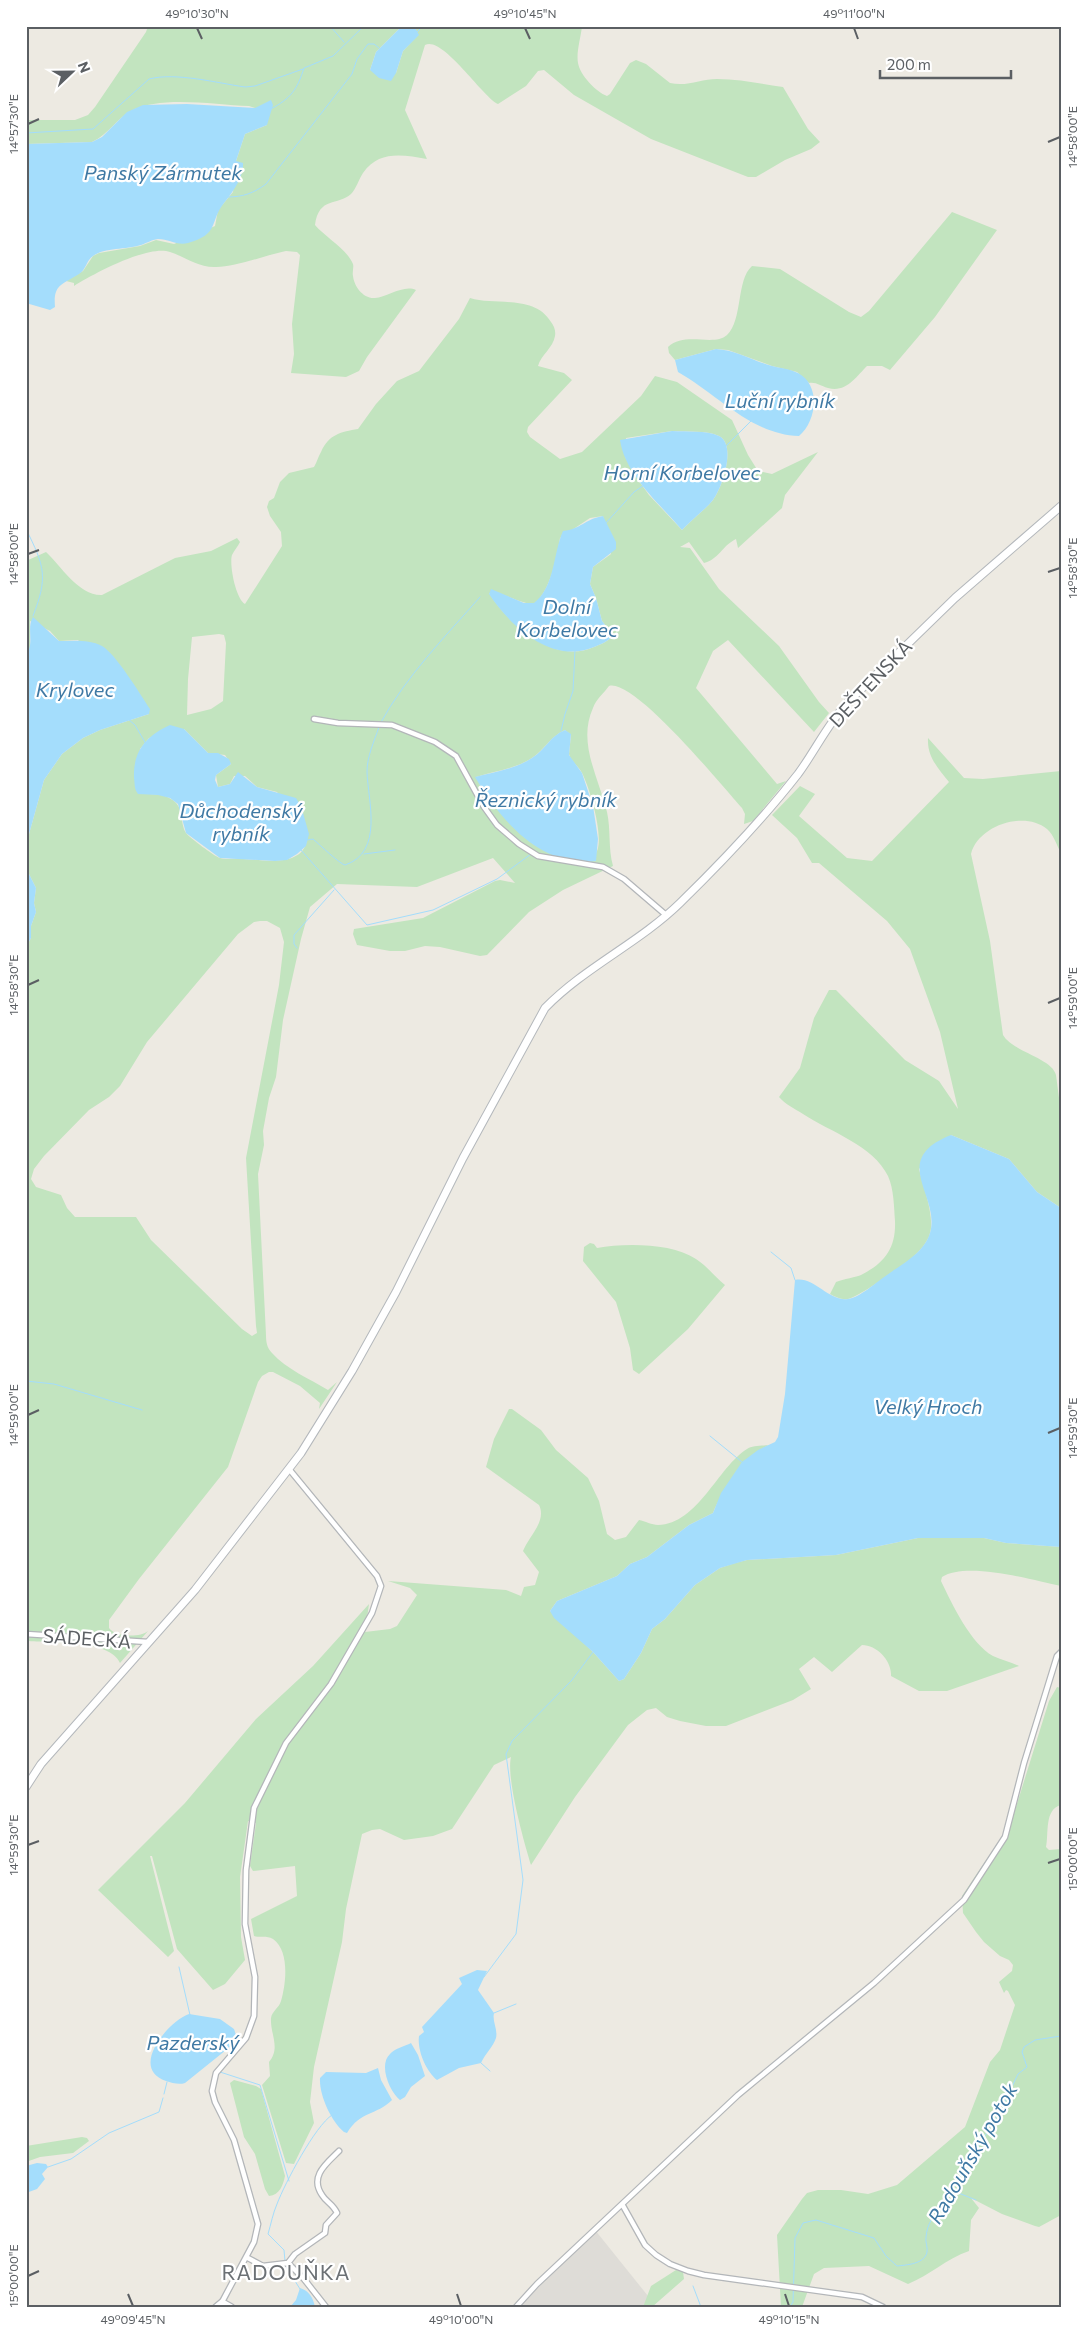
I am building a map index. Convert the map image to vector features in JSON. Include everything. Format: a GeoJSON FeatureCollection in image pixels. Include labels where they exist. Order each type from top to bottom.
{"type":"FeatureCollection","features":[{"type":"Feature","properties":{"kind":"main road","name":"DEŠTENSKÁ"},"geometry":{"type":"LineString","coordinates":[[26,1787],[41,1764],[195,1590],[289,1469],[352,1371],[396,1292],[463,1158],[545,1008],[562,990],[666,915],[770,809],[799,773],[835,716],[897,652],[985,570],[1061,506]]}},
{"type":"Feature","properties":{"kind":"street"},"geometry":{"type":"LineString","coordinates":[[314,719],[338,723],[392,725],[435,742],[456,756],[496,825],[519,844],[538,856],[603,867],[624,879],[666,915]]}},
{"type":"Feature","properties":{"kind":"street"},"geometry":{"type":"LineString","coordinates":[[216,2307],[222,2302],[254,2242],[258,2224],[234,2140],[212,2091],[216,2073],[246,2038],[254,2016],[255,1977],[245,1924],[246,1870],[254,1808],[286,1743],[331,1684],[372,1613],[382,1586],[377,1576],[289,1469]]}},
{"type":"Feature","properties":{"kind":"street","name":"SÁDECKÁ"},"geometry":{"type":"LineString","coordinates":[[26,1634],[148,1642]]}},
{"type":"Feature","properties":{"kind":"street"},"geometry":{"type":"LineString","coordinates":[[516,2307],[537,2284],[738,2095],[874,1983],[964,1900],[1005,1838],[1024,1763],[1057,1656],[1061,1652]]}},
{"type":"Feature","properties":{"kind":"street"},"geometry":{"type":"LineString","coordinates":[[246,2257],[263,2266],[288,2263],[295,2254],[325,2233],[326,2225],[337,2213],[334,2206],[322,2195],[317,2180],[319,2172],[339,2151]]}},
{"type":"Feature","properties":{"kind":"street"},"geometry":{"type":"LineString","coordinates":[[622,2204],[645,2245],[670,2264],[704,2276],[799,2287],[862,2297],[884,2307]]}},
{"type":"Feature","properties":{"kind":"street"},"geometry":{"type":"LineString","coordinates":[[288,2263],[304,2279],[326,2307]]}},
{"type":"Feature","properties":{"kind":"street"},"geometry":{"type":"LineString","coordinates":[[222,2302],[231,2307]]}},
{"type":"Feature","properties":{"kind":"shaded area"},"geometry":{"type":"Polygon","coordinates":[[[595,2230],[648,2296],[643,2307],[519,2307],[595,2230]]]}},
{"type":"Feature","properties":{"kind":"green space"},"geometry":{"type":"Polygon","coordinates":[[[148,26],[402,26],[376,52],[370,70],[396,73],[403,51],[418,35],[414,26],[582,26],[578,54],[579,68],[598,91],[607,96],[630,63],[636,60],[646,64],[670,83],[682,84],[711,79],[726,79],[783,87],[808,129],[820,142],[811,149],[785,160],[756,177],[748,177],[651,139],[574,95],[544,70],[538,71],[526,86],[498,104],[451,57],[432,44],[425,45],[405,110],[427,159],[392,156],[376,161],[363,173],[351,194],[346,198],[330,203],[320,210],[315,225],[346,253],[353,264],[355,284],[363,294],[375,298],[406,289],[416,290],[367,357],[359,371],[346,377],[291,373],[294,354],[292,324],[300,255],[297,252],[286,251],[222,267],[208,267],[170,252],[149,252],[121,261],[74,286],[74,283],[66,281],[83,271],[93,256],[99,253],[140,246],[156,240],[174,244],[215,226],[218,210],[233,192],[236,161],[245,134],[267,125],[255,108],[249,106],[188,102],[157,103],[131,111],[92,142],[26,144],[26,120],[75,120],[88,115],[146,32],[148,26]]]}},
{"type":"Feature","properties":{"kind":"green space"},"geometry":{"type":"Polygon","coordinates":[[[952,212],[997,230],[935,317],[890,370],[882,366],[867,366],[850,383],[834,389],[809,383],[797,372],[772,366],[728,350],[716,349],[675,360],[669,353],[668,347],[675,342],[691,339],[715,340],[727,335],[735,320],[747,272],[752,266],[780,269],[849,312],[861,317],[869,311],[952,212]]]}},
{"type":"Feature","properties":{"kind":"green space"},"geometry":{"type":"Polygon","coordinates":[[[470,298],[524,304],[544,313],[551,322],[555,330],[554,340],[538,366],[564,373],[572,380],[528,427],[527,432],[530,437],[560,459],[582,452],[641,396],[655,376],[677,382],[732,420],[748,455],[758,471],[772,474],[818,452],[785,495],[782,508],[738,548],[736,539],[713,559],[704,563],[689,542],[680,547],[690,548],[719,589],[779,646],[829,713],[814,732],[728,640],[713,651],[696,688],[777,784],[786,781],[753,821],[744,824],[745,814],[742,808],[678,736],[638,699],[621,688],[609,686],[594,705],[587,734],[591,760],[607,812],[613,866],[563,890],[529,912],[487,955],[480,956],[440,947],[425,946],[405,951],[390,951],[357,945],[353,934],[354,929],[423,918],[495,881],[515,883],[493,858],[417,887],[337,884],[310,907],[283,1020],[276,1077],[269,1098],[263,1131],[264,1145],[258,1174],[266,1338],[270,1351],[291,1369],[328,1390],[337,1382],[319,1409],[320,1403],[300,1386],[273,1372],[262,1376],[258,1382],[228,1467],[109,1620],[109,1628],[122,1635],[134,1636],[148,1631],[120,1663],[114,1655],[92,1646],[26,1641],[26,947],[31,938],[31,926],[36,912],[34,903],[36,888],[26,868],[26,845],[44,780],[62,754],[83,738],[100,730],[149,714],[78,640],[59,641],[50,631],[30,621],[30,650],[26,654],[26,561],[46,552],[78,586],[94,594],[102,595],[175,558],[211,551],[237,538],[240,542],[231,560],[236,589],[245,604],[282,546],[281,532],[270,516],[267,507],[269,501],[274,498],[280,482],[289,473],[314,467],[324,446],[336,435],[358,429],[376,404],[397,381],[419,371],[459,319],[470,298]],[[672,431],[626,438],[625,457],[639,481],[649,495],[682,530],[717,494],[726,467],[727,448],[724,441],[714,434],[690,431],[672,431]],[[603,516],[590,518],[560,538],[555,564],[548,583],[540,598],[534,604],[496,593],[489,593],[508,617],[534,639],[564,651],[579,651],[602,644],[613,635],[602,621],[590,584],[593,567],[611,554],[603,516]],[[224,635],[192,637],[187,715],[211,709],[223,701],[226,643],[224,635]],[[184,729],[149,738],[140,749],[138,794],[160,795],[175,802],[180,810],[186,833],[208,851],[223,859],[271,861],[290,859],[304,849],[307,840],[277,792],[257,787],[245,776],[234,776],[230,784],[218,787],[216,775],[231,764],[225,755],[208,753],[184,729]],[[565,730],[537,754],[525,762],[476,777],[511,823],[535,845],[568,859],[590,862],[597,852],[599,840],[592,799],[582,773],[569,754],[571,735],[565,730]],[[267,921],[254,922],[238,934],[147,1042],[120,1086],[109,1097],[89,1110],[44,1156],[34,1169],[31,1179],[36,1187],[61,1195],[67,1208],[75,1217],[136,1217],[151,1240],[242,1329],[252,1336],[257,1333],[246,1158],[279,985],[284,942],[280,928],[267,921]]]}},
{"type":"Feature","properties":{"kind":"green space"},"geometry":{"type":"Polygon","coordinates":[[[928,738],[964,778],[983,779],[1061,771],[1061,853],[1047,829],[1037,823],[1015,821],[992,829],[975,844],[971,854],[990,941],[1003,1035],[1015,1046],[1047,1064],[1056,1075],[1061,1113],[1061,1208],[1037,1192],[1009,1159],[951,1135],[919,1169],[931,1218],[930,1233],[925,1243],[912,1258],[880,1281],[853,1297],[843,1299],[830,1294],[836,1282],[861,1275],[883,1260],[891,1247],[895,1231],[895,1221],[891,1187],[888,1176],[881,1165],[850,1140],[814,1121],[779,1097],[800,1068],[814,1018],[829,990],[836,990],[905,1060],[939,1081],[958,1109],[940,1032],[910,949],[887,921],[819,863],[812,863],[797,838],[772,815],[800,786],[815,794],[799,816],[847,858],[872,861],[949,782],[931,757],[928,738]]]}},
{"type":"Feature","properties":{"kind":"green space"},"geometry":{"type":"Polygon","coordinates":[[[590,1243],[594,1244],[597,1248],[634,1245],[674,1250],[696,1259],[725,1285],[688,1329],[639,1374],[633,1370],[630,1348],[616,1302],[583,1261],[584,1247],[590,1243]]]}},
{"type":"Feature","properties":{"kind":"green space"},"geometry":{"type":"Polygon","coordinates":[[[509,1409],[512,1409],[541,1430],[556,1450],[588,1478],[599,1501],[607,1534],[615,1540],[626,1537],[639,1520],[658,1525],[672,1522],[685,1515],[707,1493],[736,1457],[749,1448],[769,1445],[760,1450],[743,1465],[729,1484],[713,1513],[689,1525],[647,1557],[630,1564],[617,1576],[557,1601],[550,1611],[593,1652],[619,1681],[624,1679],[641,1653],[652,1629],[665,1619],[695,1585],[720,1568],[747,1560],[836,1555],[918,1538],[984,1538],[1006,1543],[1061,1547],[1061,1586],[1017,1576],[983,1571],[953,1573],[942,1577],[941,1581],[956,1612],[977,1642],[993,1656],[1019,1666],[947,1691],[919,1691],[891,1676],[891,1670],[883,1655],[873,1648],[862,1645],[832,1672],[814,1657],[799,1669],[811,1689],[793,1700],[726,1726],[706,1726],[680,1721],[667,1717],[656,1708],[647,1710],[628,1725],[575,1797],[531,1865],[513,1794],[510,1767],[511,1757],[494,1765],[452,1829],[433,1836],[404,1840],[380,1829],[362,1834],[346,1909],[342,1942],[314,2067],[310,2102],[314,2123],[294,2164],[286,2163],[262,2085],[270,2076],[269,2062],[275,2046],[271,2018],[283,1994],[285,1977],[284,1959],[282,1951],[273,1939],[254,1936],[251,1919],[297,1896],[295,1866],[253,1871],[250,1866],[256,1823],[248,1821],[240,1877],[241,1937],[245,1960],[225,1984],[213,1990],[177,1949],[152,1856],[150,1856],[174,1951],[168,1957],[98,1890],[185,1803],[256,1719],[313,1666],[369,1604],[365,1632],[390,1629],[397,1626],[417,1595],[410,1588],[388,1581],[506,1590],[521,1596],[524,1587],[535,1585],[539,1572],[523,1551],[539,1523],[541,1511],[539,1505],[486,1467],[494,1439],[509,1409]]]}},
{"type":"Feature","properties":{"kind":"green space"},"geometry":{"type":"Polygon","coordinates":[[[1057,1687],[1061,1688],[1061,1805],[1052,1811],[1048,1823],[1046,1847],[1049,1850],[1061,1849],[1061,2215],[1039,2227],[1002,2214],[971,2198],[979,2208],[971,2220],[969,2251],[908,2284],[869,2266],[824,2268],[814,2274],[802,2307],[781,2307],[777,2235],[807,2193],[818,2190],[841,2190],[868,2194],[897,2185],[965,2127],[990,2062],[1000,2050],[1015,2005],[1008,1991],[1006,1990],[1004,1993],[999,1982],[1012,1971],[1013,1965],[984,1942],[976,1932],[963,1913],[962,1896],[1011,1823],[1049,1701],[1057,1687]]]}},
{"type":"Feature","properties":{"kind":"green space"},"geometry":{"type":"Polygon","coordinates":[[[234,2080],[261,2089],[285,2176],[276,2194],[269,2196],[265,2189],[255,2154],[244,2137],[230,2083],[234,2080]]]}},
{"type":"Feature","properties":{"kind":"green space"},"geometry":{"type":"Polygon","coordinates":[[[82,2137],[87,2138],[89,2141],[73,2153],[40,2157],[26,2162],[26,2146],[82,2137]]]}},
{"type":"Feature","properties":{"kind":"green space"},"geometry":{"type":"Polygon","coordinates":[[[676,2270],[683,2272],[684,2279],[652,2307],[643,2307],[651,2286],[676,2270]]]}},
{"type":"Feature","properties":{"kind":"water"},"geometry":{"type":"Polygon","coordinates":[[[402,26],[414,26],[419,35],[403,51],[396,73],[391,81],[379,78],[370,70],[376,52],[402,26]]]}},
{"type":"Feature","properties":{"kind":"water","name":"Panský Zármutek"},"geometry":{"type":"Polygon","coordinates":[[[271,100],[273,105],[267,125],[245,134],[236,161],[243,163],[242,174],[205,236],[184,244],[158,239],[135,247],[103,251],[93,256],[81,272],[57,289],[55,307],[50,310],[26,303],[26,144],[92,142],[102,137],[127,112],[143,105],[187,104],[255,108],[271,100]]]}},
{"type":"Feature","properties":{"kind":"water","name":"Luční rybník"},"geometry":{"type":"Polygon","coordinates":[[[716,349],[731,351],[765,364],[792,370],[805,379],[813,394],[813,413],[810,422],[799,436],[782,434],[750,421],[678,372],[675,360],[716,349]]]}},
{"type":"Feature","properties":{"kind":"water","name":"Horní Korbelovec"},"geometry":{"type":"Polygon","coordinates":[[[672,431],[714,434],[724,441],[727,448],[724,477],[717,494],[682,530],[636,477],[623,453],[620,440],[672,431]]]}},
{"type":"Feature","properties":{"kind":"water","name":"Dolní Korbelovec"},"geometry":{"type":"Polygon","coordinates":[[[603,516],[616,542],[616,549],[593,567],[590,584],[602,621],[613,635],[602,644],[578,651],[563,651],[548,647],[520,630],[508,618],[489,594],[491,589],[524,603],[534,603],[541,596],[550,579],[563,531],[603,516]]]}},
{"type":"Feature","properties":{"kind":"water","name":"Krylovec"},"geometry":{"type":"Polygon","coordinates":[[[33,617],[59,641],[92,642],[108,650],[128,675],[150,709],[149,714],[100,730],[83,738],[62,754],[44,780],[26,845],[26,654],[30,646],[30,626],[33,617]]]}},
{"type":"Feature","properties":{"kind":"water","name":"Důchodenský rybník"},"geometry":{"type":"Polygon","coordinates":[[[170,725],[184,729],[208,753],[218,753],[229,759],[231,764],[216,775],[215,780],[218,787],[230,784],[238,772],[257,787],[296,798],[301,806],[309,834],[306,846],[287,860],[220,858],[186,833],[178,804],[170,798],[158,795],[138,794],[135,788],[134,768],[139,752],[148,739],[170,725]]]}},
{"type":"Feature","properties":{"kind":"water","name":"Řeznický rybník"},"geometry":{"type":"Polygon","coordinates":[[[565,730],[571,734],[569,755],[582,773],[593,806],[598,839],[596,861],[576,861],[557,857],[540,849],[524,838],[497,809],[475,777],[505,770],[525,762],[537,754],[555,736],[565,730]]]}},
{"type":"Feature","properties":{"kind":"water"},"geometry":{"type":"Polygon","coordinates":[[[26,868],[36,888],[34,903],[36,912],[31,926],[31,938],[26,947],[26,868]]]}},
{"type":"Feature","properties":{"kind":"water","name":"Velký Hroch"},"geometry":{"type":"Polygon","coordinates":[[[951,1135],[1009,1159],[1037,1192],[1061,1208],[1061,1547],[1006,1543],[984,1538],[918,1538],[836,1555],[747,1560],[720,1568],[695,1585],[665,1619],[652,1629],[641,1653],[624,1679],[619,1681],[593,1652],[554,1618],[550,1611],[557,1601],[617,1576],[630,1564],[647,1557],[689,1525],[713,1513],[721,1493],[742,1462],[758,1450],[775,1442],[778,1437],[785,1394],[795,1280],[809,1282],[834,1297],[841,1299],[853,1298],[918,1252],[930,1233],[931,1219],[921,1180],[920,1167],[923,1156],[932,1145],[951,1135]]]}},
{"type":"Feature","properties":{"kind":"water"},"geometry":{"type":"Polygon","coordinates":[[[477,1970],[487,1971],[478,1990],[494,2013],[496,2038],[481,2063],[459,2068],[437,2080],[426,2066],[419,2048],[419,2036],[424,2032],[422,2027],[462,1984],[459,1978],[477,1970]]]}},
{"type":"Feature","properties":{"kind":"water","name":"Pazderský"},"geometry":{"type":"Polygon","coordinates":[[[189,2014],[220,2019],[234,2029],[236,2035],[231,2046],[185,2083],[180,2084],[166,2081],[155,2075],[151,2067],[151,2057],[155,2046],[162,2036],[171,2026],[189,2014]]]}},
{"type":"Feature","properties":{"kind":"water"},"geometry":{"type":"Polygon","coordinates":[[[411,2043],[418,2055],[425,2076],[411,2087],[405,2097],[400,2100],[389,2085],[385,2065],[392,2052],[411,2043]]]}},
{"type":"Feature","properties":{"kind":"water"},"geometry":{"type":"Polygon","coordinates":[[[378,2068],[381,2080],[392,2100],[380,2109],[358,2120],[347,2133],[344,2132],[327,2107],[320,2085],[320,2078],[326,2072],[366,2073],[378,2068]]]}},
{"type":"Feature","properties":{"kind":"water"},"geometry":{"type":"Polygon","coordinates":[[[37,2163],[46,2164],[48,2167],[42,2174],[45,2179],[37,2189],[26,2193],[26,2166],[37,2163]]]}},
{"type":"Feature","properties":{"kind":"water"},"geometry":{"type":"Polygon","coordinates":[[[300,2288],[310,2295],[315,2307],[290,2307],[296,2300],[300,2288]]]}},
{"type":"Feature","properties":{"kind":"waterway"},"geometry":{"type":"LineString","coordinates":[[330,26],[344,42]]}},
{"type":"Feature","properties":{"kind":"waterway"},"geometry":{"type":"LineString","coordinates":[[271,109],[284,101],[292,93],[299,82],[304,68],[333,56],[364,26]]}},
{"type":"Feature","properties":{"kind":"waterway"},"geometry":{"type":"LineString","coordinates":[[416,33],[423,26]]}},
{"type":"Feature","properties":{"kind":"waterway"},"geometry":{"type":"LineString","coordinates":[[228,197],[248,194],[266,184],[352,74],[357,59],[368,44],[374,44],[379,48]]}},
{"type":"Feature","properties":{"kind":"waterway"},"geometry":{"type":"LineString","coordinates":[[26,133],[93,129],[149,79],[184,77],[245,87],[255,86],[303,69]]}},
{"type":"Feature","properties":{"kind":"waterway"},"geometry":{"type":"LineString","coordinates":[[726,446],[751,421]]}},
{"type":"Feature","properties":{"kind":"waterway"},"geometry":{"type":"LineString","coordinates":[[605,524],[634,492],[644,485]]}},
{"type":"Feature","properties":{"kind":"waterway"},"geometry":{"type":"LineString","coordinates":[[26,529],[41,563],[42,572],[41,591],[33,616]]}},
{"type":"Feature","properties":{"kind":"waterway"},"geometry":{"type":"LineString","coordinates":[[380,724],[390,706],[414,673],[480,597]]}},
{"type":"Feature","properties":{"kind":"waterway"},"geometry":{"type":"LineString","coordinates":[[561,731],[573,691],[575,650]]}},
{"type":"Feature","properties":{"kind":"waterway"},"geometry":{"type":"LineString","coordinates":[[128,719],[135,725],[146,744]]}},
{"type":"Feature","properties":{"kind":"waterway"},"geometry":{"type":"LineString","coordinates":[[307,840],[313,839],[345,865],[357,858],[365,849],[371,824],[367,766],[379,727]]}},
{"type":"Feature","properties":{"kind":"waterway"},"geometry":{"type":"LineString","coordinates":[[301,850],[367,925],[433,910],[497,879],[531,854]]}},
{"type":"Feature","properties":{"kind":"waterway"},"geometry":{"type":"LineString","coordinates":[[364,854],[395,850]]}},
{"type":"Feature","properties":{"kind":"waterway"},"geometry":{"type":"LineString","coordinates":[[297,948],[294,944],[294,935],[334,890]]}},
{"type":"Feature","properties":{"kind":"waterway"},"geometry":{"type":"LineString","coordinates":[[771,1252],[791,1268],[795,1280]]}},
{"type":"Feature","properties":{"kind":"waterway"},"geometry":{"type":"LineString","coordinates":[[26,1381],[54,1384],[142,1410]]}},
{"type":"Feature","properties":{"kind":"waterway"},"geometry":{"type":"LineString","coordinates":[[710,1436],[742,1462]]}},
{"type":"Feature","properties":{"kind":"waterway"},"geometry":{"type":"LineString","coordinates":[[484,1977],[516,1934],[523,1880],[506,1754],[512,1741],[572,1680],[593,1652]]}},
{"type":"Feature","properties":{"kind":"waterway"},"geometry":{"type":"LineString","coordinates":[[179,1967],[190,2015]]}},
{"type":"Feature","properties":{"kind":"waterway"},"geometry":{"type":"LineString","coordinates":[[494,2013],[516,2004]]}},
{"type":"Feature","properties":{"kind":"waterway","name":"Radouňský potok"},"geometry":{"type":"LineString","coordinates":[[790,2307],[793,2302],[795,2238],[803,2223],[816,2220],[874,2238],[886,2256],[897,2266],[915,2263],[923,2259],[927,2252],[926,2237],[931,2220],[942,2206],[1002,2108],[1018,2074],[1027,2067],[1022,2052],[1024,2047],[1035,2040],[1061,2036]]}},
{"type":"Feature","properties":{"kind":"waterway"},"geometry":{"type":"LineString","coordinates":[[481,2063],[490,2071]]}},
{"type":"Feature","properties":{"kind":"waterway"},"geometry":{"type":"LineString","coordinates":[[220,2072],[260,2085],[289,2181]]}},
{"type":"Feature","properties":{"kind":"waterway"},"geometry":{"type":"LineString","coordinates":[[164,2094],[167,2082]]}},
{"type":"Feature","properties":{"kind":"waterway"},"geometry":{"type":"LineString","coordinates":[[48,2167],[71,2159],[109,2133],[159,2112],[163,2098]]}},
{"type":"Feature","properties":{"kind":"waterway"},"geometry":{"type":"LineString","coordinates":[[285,2261],[284,2250],[268,2234],[274,2211],[309,2142],[332,2115]]}},
{"type":"Feature","properties":{"kind":"waterway"},"geometry":{"type":"LineString","coordinates":[[951,2190],[976,2200]]}},
{"type":"Feature","properties":{"kind":"waterway"},"geometry":{"type":"LineString","coordinates":[[285,2265],[300,2289]]}},
{"type":"Feature","properties":{"kind":"waterway"},"geometry":{"type":"LineString","coordinates":[[693,2286],[701,2307]]}},
{"type":"Feature","properties":{"kind":"district","name":"RADOUŇKA"},"geometry":{"type":"Point","coordinates":[286,2271]}}]}
